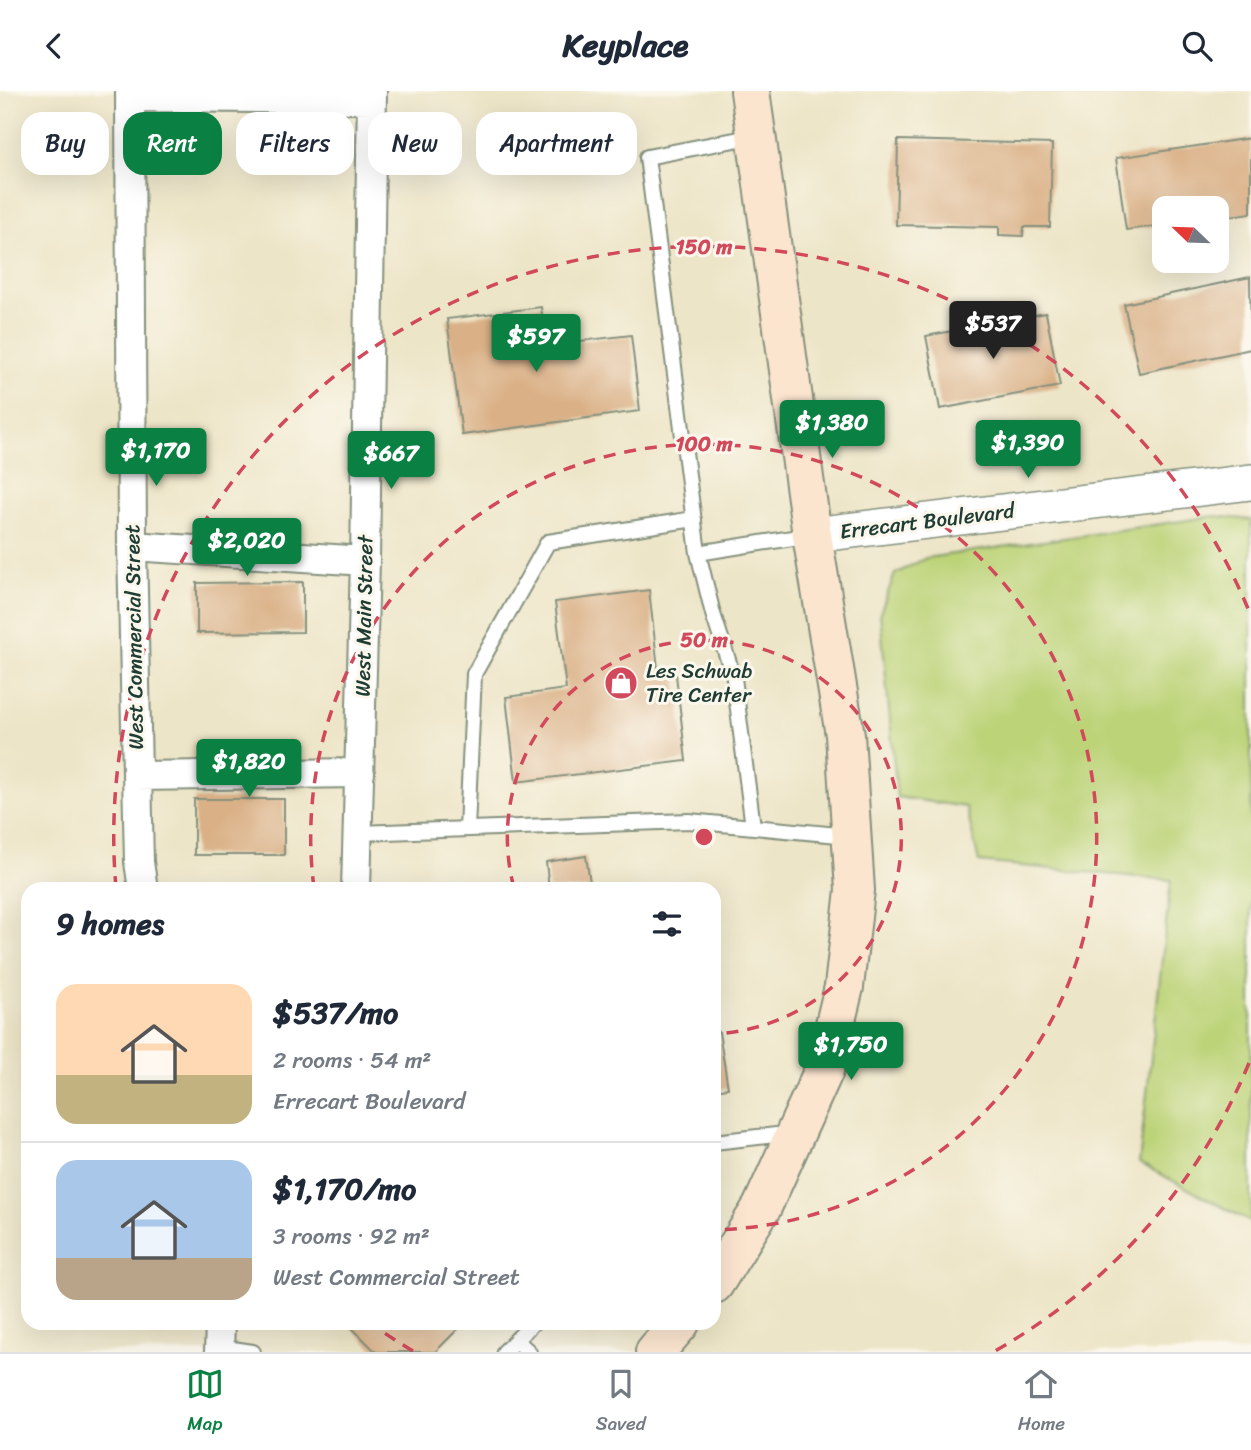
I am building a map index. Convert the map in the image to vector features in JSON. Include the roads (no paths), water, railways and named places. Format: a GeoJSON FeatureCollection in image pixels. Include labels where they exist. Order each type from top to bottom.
{"type":"FeatureCollection","features":[{"type":"Feature","properties":{"kind":"main road"},"geometry":{"type":"LineString","coordinates":[[721,1272],[762,1207],[824,1070],[844,987],[855,890],[845,735],[812,535],[750,91]]}},
{"type":"Feature","properties":{"kind":"main road"},"geometry":{"type":"LineString","coordinates":[[655,1352],[674,1330]]}},
{"type":"Feature","properties":{"kind":"street"},"geometry":{"type":"LineString","coordinates":[[130,94],[372,95]]}},
{"type":"Feature","properties":{"kind":"street","name":"West Commercial Street"},"geometry":{"type":"LineString","coordinates":[[130,94],[132,546],[139,862],[143,882]]}},
{"type":"Feature","properties":{"kind":"street","name":"West Main Street"},"geometry":{"type":"LineString","coordinates":[[356,882],[365,561],[372,95]]}},
{"type":"Feature","properties":{"kind":"street","name":"Errecart Boulevard"},"geometry":{"type":"LineString","coordinates":[[812,535],[1251,482]]}},
{"type":"Feature","properties":{"kind":"street"},"geometry":{"type":"LineString","coordinates":[[132,546],[365,561]]}},
{"type":"Feature","properties":{"kind":"street"},"geometry":{"type":"LineString","coordinates":[[137,776],[360,773]]}},
{"type":"Feature","properties":{"kind":"lane"},"geometry":{"type":"LineString","coordinates":[[752,827],[734,678],[713,614],[698,553],[647,156],[757,136]]}},
{"type":"Feature","properties":{"kind":"lane"},"geometry":{"type":"LineString","coordinates":[[467,829],[474,674],[548,542],[694,519]]}},
{"type":"Feature","properties":{"kind":"lane"},"geometry":{"type":"LineString","coordinates":[[698,553],[812,535]]}},
{"type":"Feature","properties":{"kind":"lane"},"geometry":{"type":"LineString","coordinates":[[358,832],[690,821],[853,836]]}},
{"type":"Feature","properties":{"kind":"lane"},"geometry":{"type":"LineString","coordinates":[[721,1141],[797,1132]]}},
{"type":"Feature","properties":{"kind":"lane"},"geometry":{"type":"LineString","coordinates":[[504,1352],[526,1330]]}},
{"type":"Feature","properties":{"kind":"lane"},"geometry":{"type":"LineString","coordinates":[[516,1340],[528,1352]]}},
{"type":"Feature","properties":{"kind":"lane"},"geometry":{"type":"LineString","coordinates":[[219,1341],[253,1352]]}},
{"type":"Feature","properties":{"kind":"place","name":"Les Schwab Tire Center"},"geometry":{"type":"Point","coordinates":[621,683]}}]}
